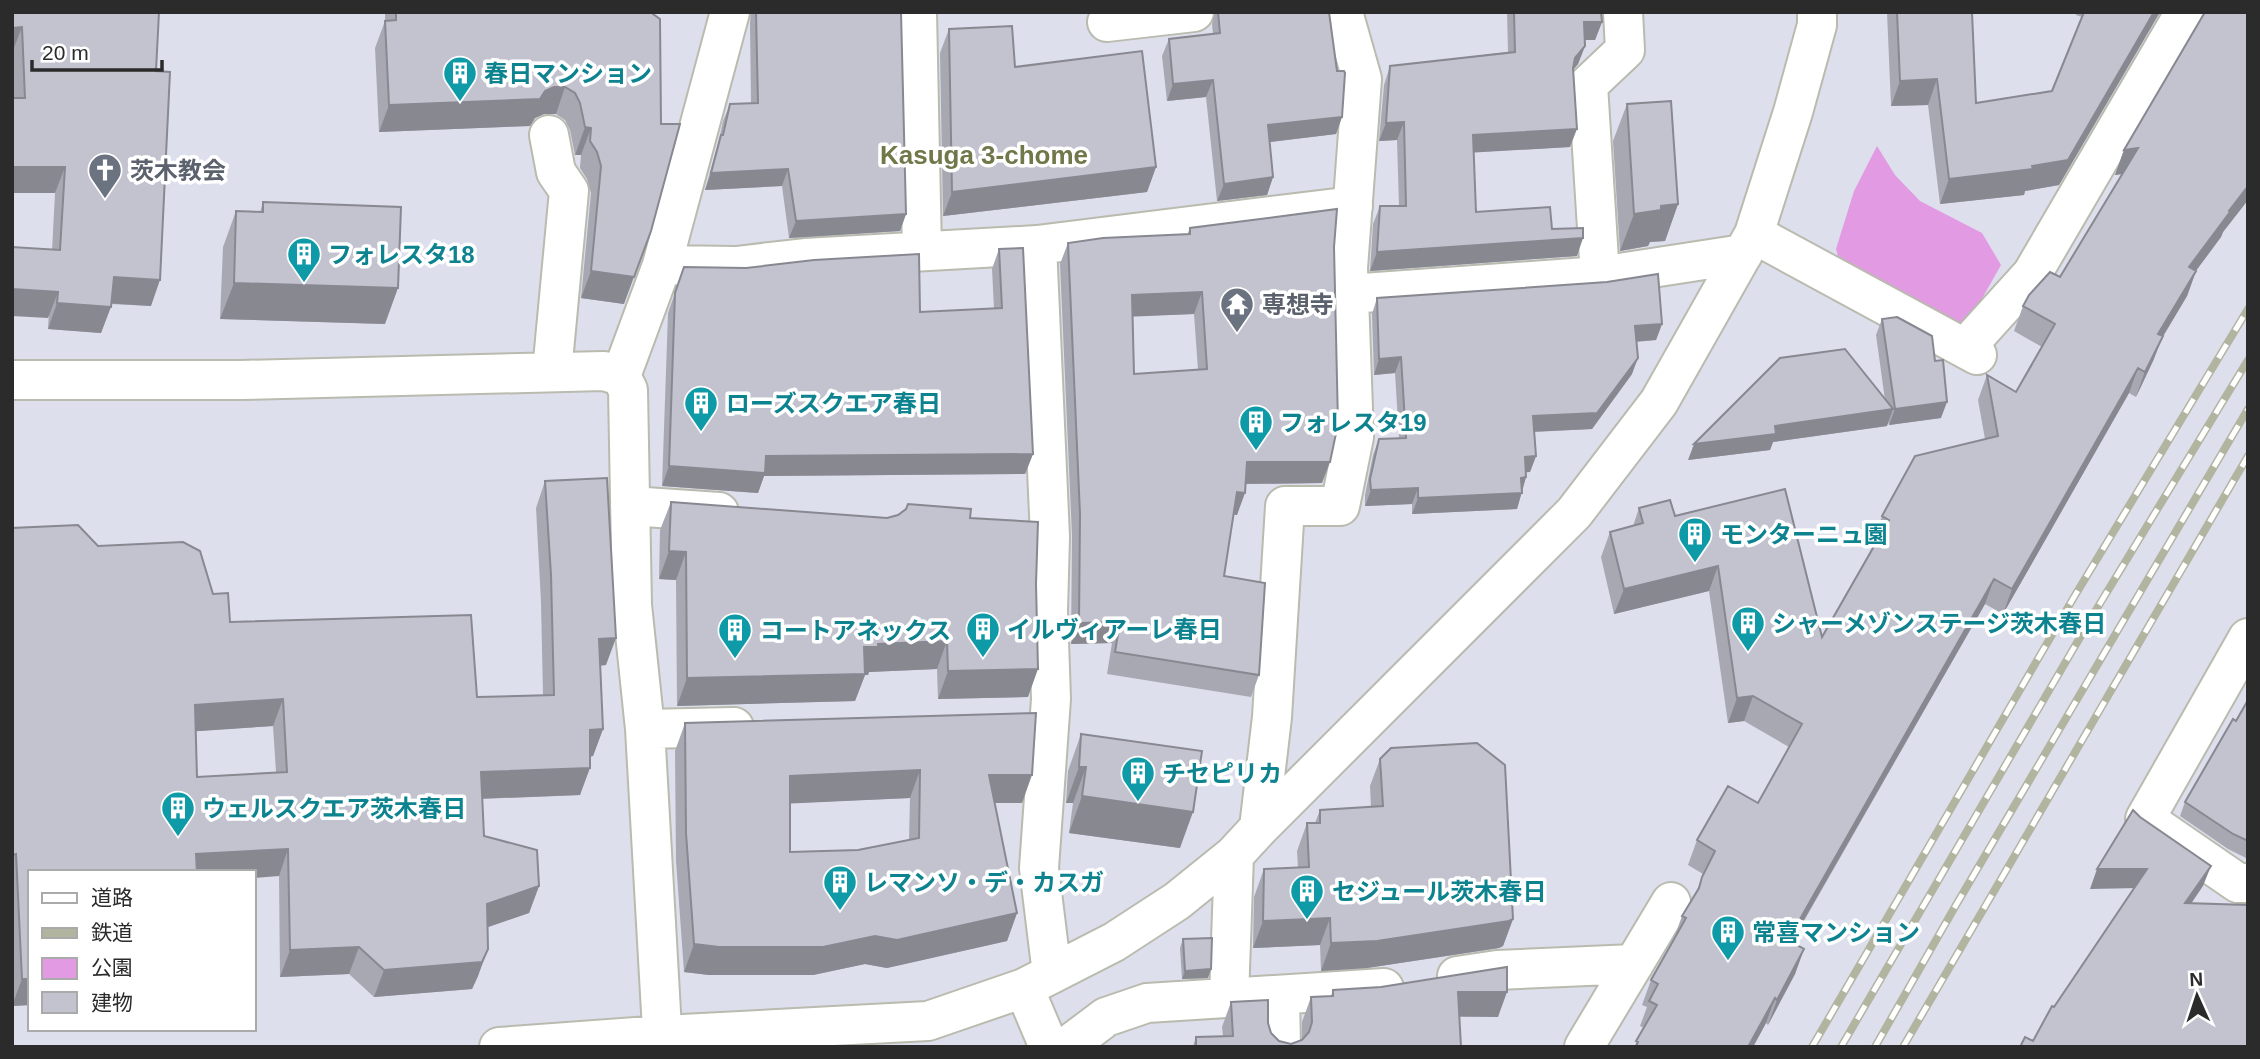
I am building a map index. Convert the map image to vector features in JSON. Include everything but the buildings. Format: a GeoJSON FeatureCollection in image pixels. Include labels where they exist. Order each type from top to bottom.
{"type":"FeatureCollection","features":[{"type":"Feature","properties":{"kind":"street"},"geometry":{"type":"LineString","coordinates":[[663,1041],[645,729],[632,604],[628,390],[621,376],[662,265],[730,12]]}},
{"type":"Feature","properties":{"kind":"street"},"geometry":{"type":"LineString","coordinates":[[917,12],[922,251]]}},
{"type":"Feature","properties":{"kind":"street"},"geometry":{"type":"LineString","coordinates":[[1107,22],[1194,12]]}},
{"type":"Feature","properties":{"kind":"street"},"geometry":{"type":"LineString","coordinates":[[1229,998],[1247,841],[1272,717],[1285,506],[1340,506],[1354,437],[1349,268],[1362,79],[1343,12]]}},
{"type":"Feature","properties":{"kind":"street"},"geometry":{"type":"LineString","coordinates":[[1600,275],[1588,85],[1625,50],[1623,12]]}},
{"type":"Feature","properties":{"kind":"street"},"geometry":{"type":"LineString","coordinates":[[499,1047],[663,1041],[928,1021],[1038,981],[1114,942],[1177,901],[1247,841],[1574,513],[1660,402],[1749,244],[1793,112],[1817,12]]}},
{"type":"Feature","properties":{"kind":"street"},"geometry":{"type":"LineString","coordinates":[[1349,294],[1600,275],[1749,244],[1971,351],[2032,274],[2185,12]]}},
{"type":"Feature","properties":{"kind":"street"},"geometry":{"type":"LineString","coordinates":[[549,135],[556,172],[569,191],[552,372]]}},
{"type":"Feature","properties":{"kind":"street"},"geometry":{"type":"LineString","coordinates":[[662,265],[736,266],[805,258],[1037,245],[1353,206]]}},
{"type":"Feature","properties":{"kind":"street"},"geometry":{"type":"LineString","coordinates":[[1037,245],[1050,537],[1048,611],[1051,699],[1036,719],[1038,981],[1049,1047]]}},
{"type":"Feature","properties":{"kind":"street"},"geometry":{"type":"LineString","coordinates":[[12,380],[242,380],[604,371],[621,376]]}},
{"type":"Feature","properties":{"kind":"street"},"geometry":{"type":"LineString","coordinates":[[630,506],[754,515]]}},
{"type":"Feature","properties":{"kind":"street"},"geometry":{"type":"LineString","coordinates":[[2243,883],[2145,819],[2248,638]]}},
{"type":"Feature","properties":{"kind":"street"},"geometry":{"type":"LineString","coordinates":[[645,729],[770,726]]}},
{"type":"Feature","properties":{"kind":"street"},"geometry":{"type":"LineString","coordinates":[[1584,1047],[1671,902]]}},
{"type":"Feature","properties":{"kind":"street"},"geometry":{"type":"LineString","coordinates":[[1066,1047],[1106,1017],[1147,1003],[1369,990],[1497,970],[1634,964]]}},
{"type":"Feature","properties":{"kind":"street"},"geometry":{"type":"LineString","coordinates":[[1280,996],[1281,1047]]}},
{"type":"Feature","properties":{"kind":"green space"},"geometry":{"type":"Polygon","coordinates":[[[1877,146],[1895,175],[1920,201],[1982,233],[2001,265],[1971,318],[1958,326],[1842,271],[1836,249],[1854,191],[1877,146]]]}},
{"type":"Feature","properties":{"kind":"railway"},"geometry":{"type":"LineString","coordinates":[[1812,1047],[2074,597],[2248,309]]}},
{"type":"Feature","properties":{"kind":"railway"},"geometry":{"type":"LineString","coordinates":[[1841,1047],[2096,610],[2248,360]]}},
{"type":"Feature","properties":{"kind":"railway"},"geometry":{"type":"LineString","coordinates":[[1875,1047],[2248,409]]}},
{"type":"Feature","properties":{"kind":"railway"},"geometry":{"type":"LineString","coordinates":[[1903,1047],[2248,456]]}},
{"type":"Feature","properties":{"kind":"place","name":"春日マンション"},"geometry":{"type":"Point","coordinates":[460,103]}},
{"type":"Feature","properties":{"kind":"place","name":"茨木教会"},"geometry":{"type":"Point","coordinates":[105,200]}},
{"type":"Feature","properties":{"kind":"place","name":"フォレスタ18"},"geometry":{"type":"Point","coordinates":[304,284]}},
{"type":"Feature","properties":{"kind":"place","name":"専想寺"},"geometry":{"type":"Point","coordinates":[1237,334]}},
{"type":"Feature","properties":{"kind":"place","name":"ローズスクエア春日"},"geometry":{"type":"Point","coordinates":[701,433]}},
{"type":"Feature","properties":{"kind":"place","name":"フォレスタ19"},"geometry":{"type":"Point","coordinates":[1256,452]}},
{"type":"Feature","properties":{"kind":"place","name":"モンターニュ園"},"geometry":{"type":"Point","coordinates":[1695,564]}},
{"type":"Feature","properties":{"kind":"place","name":"シャーメゾンステージ茨木春日"},"geometry":{"type":"Point","coordinates":[1748,653]}},
{"type":"Feature","properties":{"kind":"place","name":"イルヴィアーレ春日"},"geometry":{"type":"Point","coordinates":[983,659]}},
{"type":"Feature","properties":{"kind":"place","name":"コートアネックス"},"geometry":{"type":"Point","coordinates":[735,660]}},
{"type":"Feature","properties":{"kind":"place","name":"チセピリカ"},"geometry":{"type":"Point","coordinates":[1138,803]}},
{"type":"Feature","properties":{"kind":"place","name":"ウェルスクエア茨木春日"},"geometry":{"type":"Point","coordinates":[178,838]}},
{"type":"Feature","properties":{"kind":"place","name":"レマンソ・デ・カスガ"},"geometry":{"type":"Point","coordinates":[840,912]}},
{"type":"Feature","properties":{"kind":"place","name":"セジュール茨木春日"},"geometry":{"type":"Point","coordinates":[1307,921]}},
{"type":"Feature","properties":{"kind":"place","name":"常喜マンション"},"geometry":{"type":"Point","coordinates":[1728,962]}},
{"type":"Feature","properties":{"kind":"district","name":"Kasuga 3-chome"},"geometry":{"type":"Point","coordinates":[984,155]}}]}
